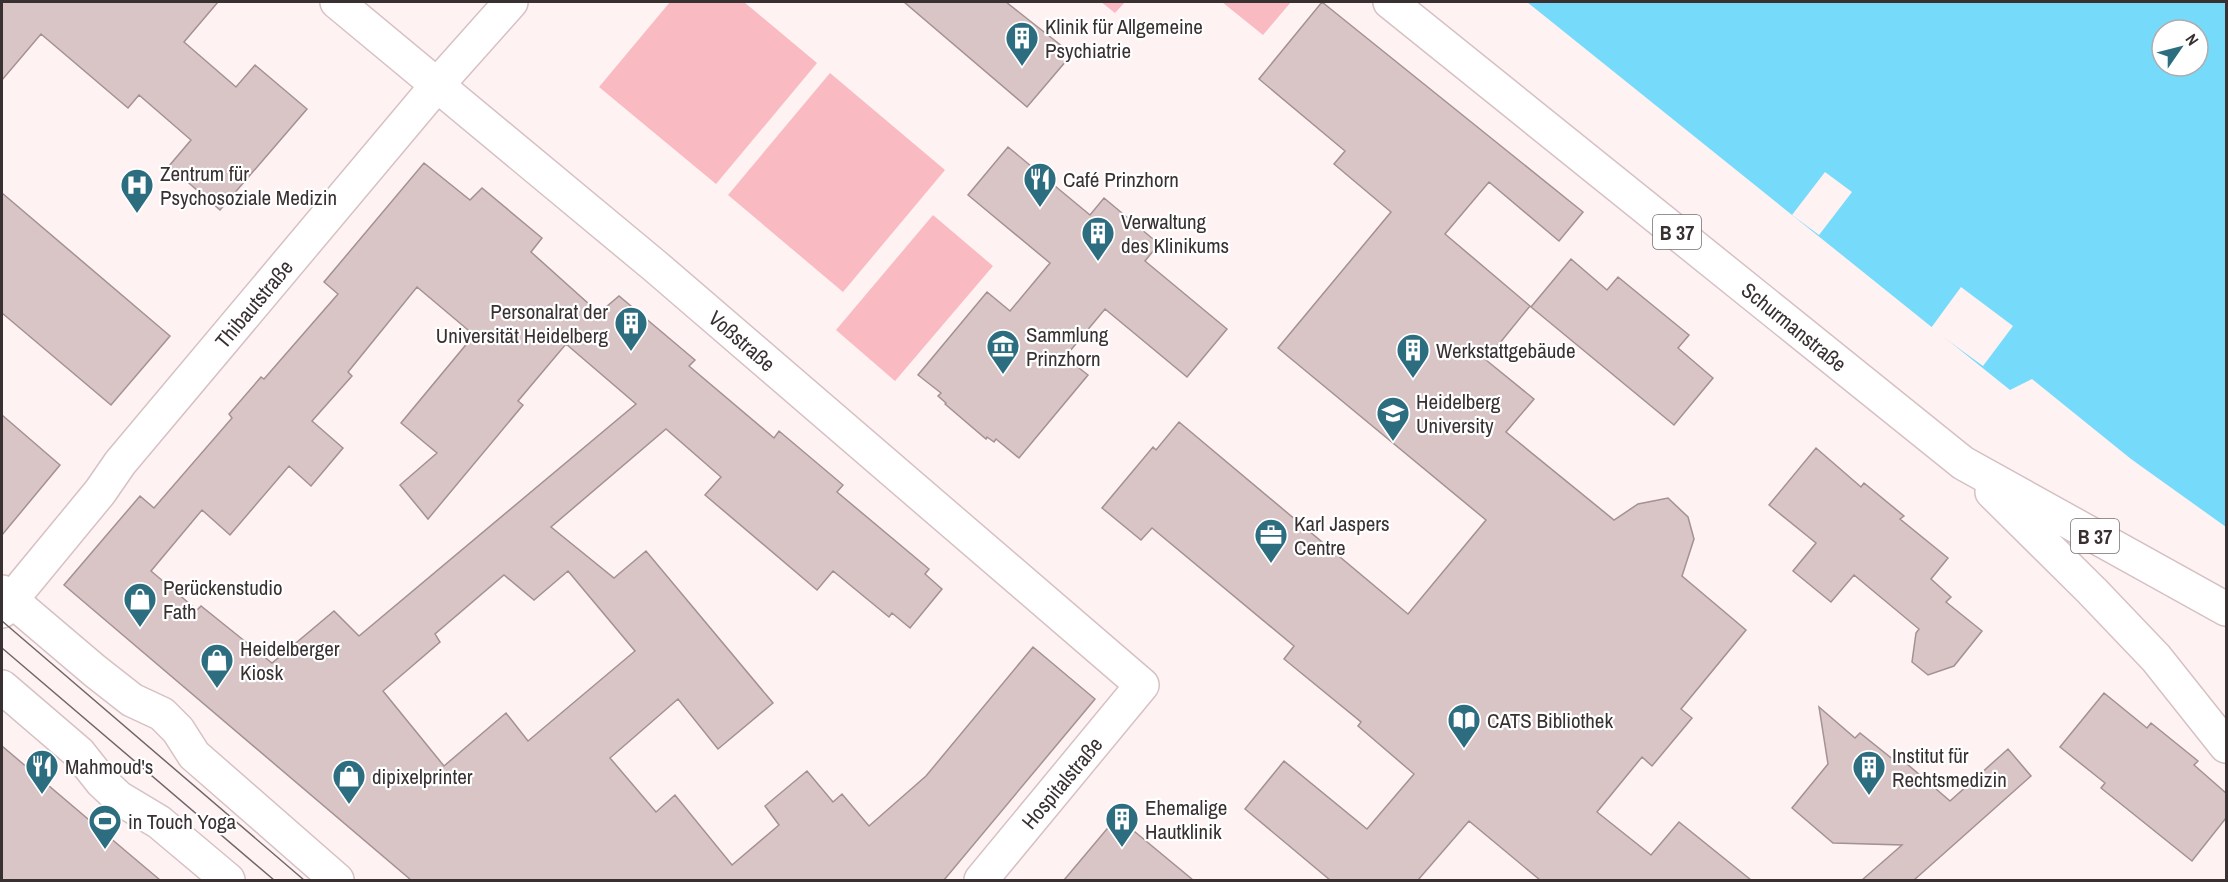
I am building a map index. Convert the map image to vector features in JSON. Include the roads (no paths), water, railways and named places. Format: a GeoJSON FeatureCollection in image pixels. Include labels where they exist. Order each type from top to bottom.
{"type":"FeatureCollection","features":[{"type":"Feature","properties":{"kind":"street","name":"Voßstraße"},"geometry":{"type":"LineString","coordinates":[[337,2],[664,274],[1142,685]]}},
{"type":"Feature","properties":{"kind":"street","name":"Thibautstraße"},"geometry":{"type":"LineString","coordinates":[[5,601],[100,492],[120,463],[438,84],[511,2]]}},
{"type":"Feature","properties":{"kind":"street","name":"Schurmanstraße"},"geometry":{"type":"LineString","coordinates":[[1390,2],[1963,463],[2226,609]]}},
{"type":"Feature","properties":{"kind":"street"},"geometry":{"type":"LineString","coordinates":[[1963,463],[2133,633],[2156,658],[2226,746]]}},
{"type":"Feature","properties":{"kind":"street"},"geometry":{"type":"LineString","coordinates":[[5,601],[132,700],[162,714],[178,730],[194,755],[337,880]]}},
{"type":"Feature","properties":{"kind":"street","name":"Hospitalstraße"},"geometry":{"type":"LineString","coordinates":[[981,880],[1142,685]]}},
{"type":"Feature","properties":{"kind":"street"},"geometry":{"type":"LineString","coordinates":[[2,687],[79,753],[102,782],[119,798],[159,822],[228,880]]}},
{"type":"Feature","properties":{"kind":"water"},"geometry":{"type":"Polygon","coordinates":[[[1527,2],[2226,2],[2226,527],[2131,459],[2032,379],[2010,390],[1527,2]]]}},
{"type":"Feature","properties":{"kind":"tram line"},"geometry":{"type":"LineString","coordinates":[[2,621],[304,880]]}},
{"type":"Feature","properties":{"kind":"tram line"},"geometry":{"type":"LineString","coordinates":[[2,648],[274,880]]}},
{"type":"Feature","properties":{"kind":"place","name":"Klinik für Allgemeine Psychiatrie"},"geometry":{"type":"Point","coordinates":[1022,67]}},
{"type":"Feature","properties":{"kind":"place","name":"Café Prinzhorn"},"geometry":{"type":"Point","coordinates":[1040,208]}},
{"type":"Feature","properties":{"kind":"place","name":"Zentrum für Psychosoziale Medizin"},"geometry":{"type":"Point","coordinates":[137,214]}},
{"type":"Feature","properties":{"kind":"place","name":"Verwaltung des Klinikums"},"geometry":{"type":"Point","coordinates":[1098,262]}},
{"type":"Feature","properties":{"kind":"place","name":"Personalrat der Universität Heidelberg"},"geometry":{"type":"Point","coordinates":[631,352]}},
{"type":"Feature","properties":{"kind":"place","name":"Sammlung Prinzhorn"},"geometry":{"type":"Point","coordinates":[1003,375]}},
{"type":"Feature","properties":{"kind":"place","name":"Werkstattgebäude"},"geometry":{"type":"Point","coordinates":[1413,379]}},
{"type":"Feature","properties":{"kind":"place","name":"Heidelberg University"},"geometry":{"type":"Point","coordinates":[1393,442]}},
{"type":"Feature","properties":{"kind":"place","name":"Karl Jaspers Centre"},"geometry":{"type":"Point","coordinates":[1271,564]}},
{"type":"Feature","properties":{"kind":"place","name":"Perückenstudio Fath"},"geometry":{"type":"Point","coordinates":[140,628]}},
{"type":"Feature","properties":{"kind":"place","name":"Heidelberger Kiosk"},"geometry":{"type":"Point","coordinates":[217,689]}},
{"type":"Feature","properties":{"kind":"place","name":"CATS Bibliothek"},"geometry":{"type":"Point","coordinates":[1464,749]}},
{"type":"Feature","properties":{"kind":"place","name":"Mahmoud's"},"geometry":{"type":"Point","coordinates":[42,795]}},
{"type":"Feature","properties":{"kind":"place","name":"Institut für Rechtsmedizin"},"geometry":{"type":"Point","coordinates":[1869,796]}},
{"type":"Feature","properties":{"kind":"place","name":"dipixelprinter"},"geometry":{"type":"Point","coordinates":[349,805]}},
{"type":"Feature","properties":{"kind":"place","name":"Ehemalige Hautklinik"},"geometry":{"type":"Point","coordinates":[1122,848]}},
{"type":"Feature","properties":{"kind":"place","name":"in Touch Yoga"},"geometry":{"type":"Point","coordinates":[105,850]}}]}
